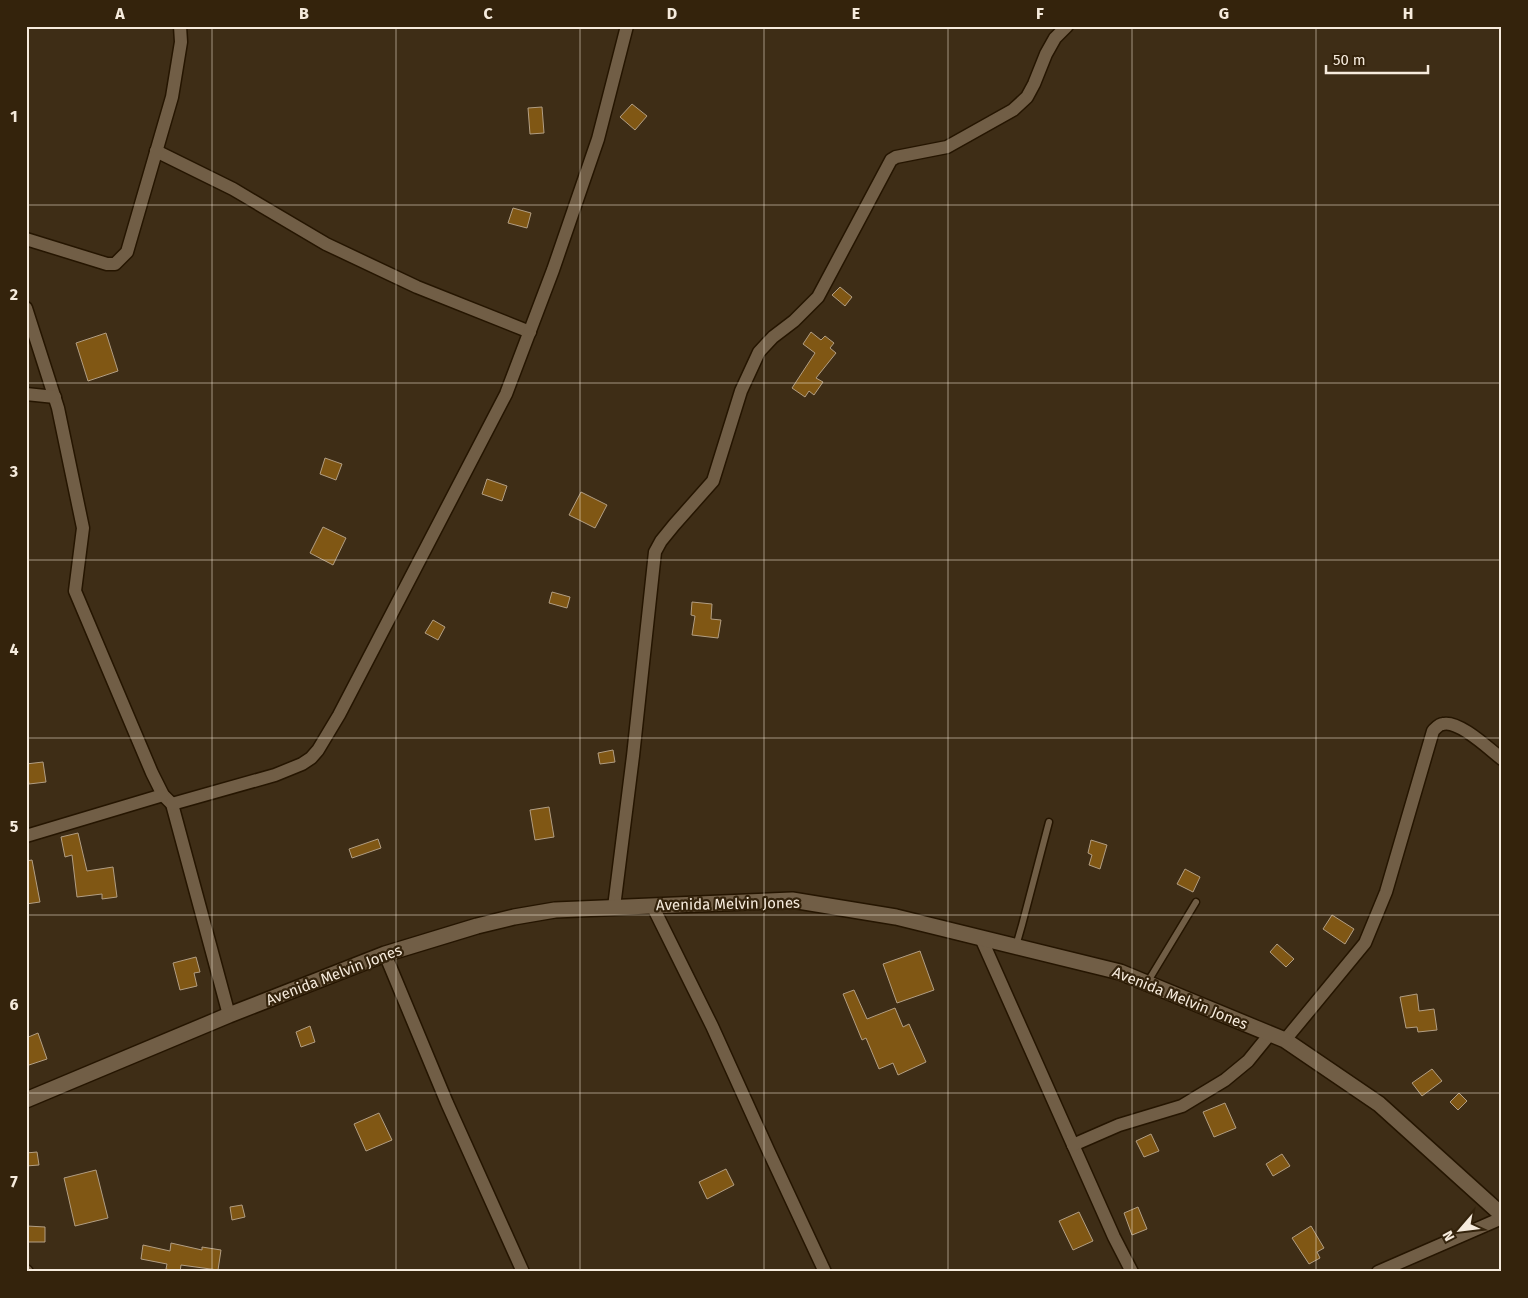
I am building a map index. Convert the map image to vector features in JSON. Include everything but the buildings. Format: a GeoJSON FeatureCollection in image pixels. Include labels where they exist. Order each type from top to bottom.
{"type":"FeatureCollection","features":[{"type":"Feature","properties":{"kind":"street"},"geometry":{"type":"LineString","coordinates":[[26,239],[107,264],[115,264],[127,252],[172,97],[181,42],[180,26]]}},
{"type":"Feature","properties":{"kind":"street"},"geometry":{"type":"LineString","coordinates":[[26,836],[290,770],[311,758],[318,750],[339,715],[506,394],[553,270],[598,139],[627,26]]}},
{"type":"Feature","properties":{"kind":"street"},"geometry":{"type":"LineString","coordinates":[[614,907],[633,756],[654,552],[674,525],[713,481],[741,391],[760,352],[773,337],[794,321],[818,297],[891,160],[896,157],[947,147],[1013,110],[1027,97],[1051,46],[1067,26]]}},
{"type":"Feature","properties":{"kind":"street"},"geometry":{"type":"LineString","coordinates":[[156,151],[233,189],[342,252],[417,287],[530,332]]}},
{"type":"Feature","properties":{"kind":"street"},"geometry":{"type":"LineString","coordinates":[[26,308],[55,397],[83,528],[75,591],[152,772],[167,800],[229,1015]]}},
{"type":"Feature","properties":{"kind":"street"},"geometry":{"type":"LineString","coordinates":[[26,394],[55,397]]}},
{"type":"Feature","properties":{"kind":"street"},"geometry":{"type":"LineString","coordinates":[[1285,1040],[1365,943],[1386,892],[1434,730],[1445,723],[1458,726],[1502,759]]}},
{"type":"Feature","properties":{"kind":"street","name":"Avenida Melvin Jones"},"geometry":{"type":"LineString","coordinates":[[26,1100],[229,1015],[385,954],[477,926],[555,910],[792,900],[896,917],[1120,972],[1285,1040],[1379,1104],[1502,1216]]}},
{"type":"Feature","properties":{"kind":"street"},"geometry":{"type":"LineString","coordinates":[[652,905],[712,1026],[825,1272]]}},
{"type":"Feature","properties":{"kind":"street"},"geometry":{"type":"LineString","coordinates":[[981,938],[1114,1237],[1132,1272]]}},
{"type":"Feature","properties":{"kind":"street"},"geometry":{"type":"LineString","coordinates":[[385,954],[446,1103],[523,1272]]}},
{"type":"Feature","properties":{"kind":"street"},"geometry":{"type":"LineString","coordinates":[[1073,1145],[1119,1125],[1182,1106],[1225,1080],[1240,1068],[1270,1034]]}},
{"type":"Feature","properties":{"kind":"street"},"geometry":{"type":"LineString","coordinates":[[1378,1272],[1502,1216]]}},
{"type":"Feature","properties":{"kind":"lane"},"geometry":{"type":"LineString","coordinates":[[1016,946],[1049,822]]}},
{"type":"Feature","properties":{"kind":"lane"},"geometry":{"type":"LineString","coordinates":[[1147,983],[1196,902]]}}]}
